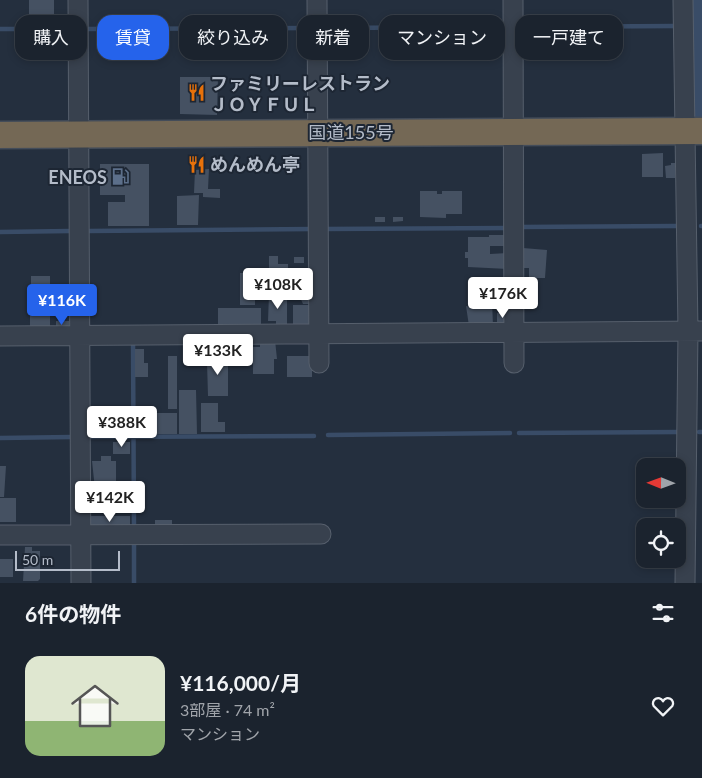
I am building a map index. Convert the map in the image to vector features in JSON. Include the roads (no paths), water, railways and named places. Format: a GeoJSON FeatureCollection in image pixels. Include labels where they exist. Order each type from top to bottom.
{"type":"FeatureCollection","features":[{"type":"Feature","properties":{"kind":"highway","name":"国道155号"},"geometry":{"type":"LineString","coordinates":[[0,135],[694,131]]}},
{"type":"Feature","properties":{"kind":"street"},"geometry":{"type":"LineString","coordinates":[[78,0],[81,583]]}},
{"type":"Feature","properties":{"kind":"street"},"geometry":{"type":"LineString","coordinates":[[317,0],[319,362]]}},
{"type":"Feature","properties":{"kind":"street"},"geometry":{"type":"LineString","coordinates":[[514,0],[514,363]]}},
{"type":"Feature","properties":{"kind":"street"},"geometry":{"type":"LineString","coordinates":[[683,0],[694,131],[695,331],[685,583]]}},
{"type":"Feature","properties":{"kind":"street"},"geometry":{"type":"LineString","coordinates":[[0,336],[695,331]]}},
{"type":"Feature","properties":{"kind":"street"},"geometry":{"type":"LineString","coordinates":[[0,535],[321,534]]}},
{"type":"Feature","properties":{"kind":"waterway"},"geometry":{"type":"LineString","coordinates":[[701,0],[702,109]]}},
{"type":"Feature","properties":{"kind":"waterway"},"geometry":{"type":"LineString","coordinates":[[623,26],[675,26]]}},
{"type":"Feature","properties":{"kind":"waterway"},"geometry":{"type":"LineString","coordinates":[[369,28],[509,27]]}},
{"type":"Feature","properties":{"kind":"waterway"},"geometry":{"type":"LineString","coordinates":[[694,27],[701,27]]}},
{"type":"Feature","properties":{"kind":"waterway"},"geometry":{"type":"LineString","coordinates":[[87,29],[297,28]]}},
{"type":"Feature","properties":{"kind":"waterway"},"geometry":{"type":"LineString","coordinates":[[0,29],[15,29]]}},
{"type":"Feature","properties":{"kind":"waterway"},"geometry":{"type":"LineString","coordinates":[[519,227],[676,226]]}},
{"type":"Feature","properties":{"kind":"waterway"},"geometry":{"type":"LineString","coordinates":[[323,229],[509,228]]}},
{"type":"Feature","properties":{"kind":"waterway"},"geometry":{"type":"LineString","coordinates":[[89,231],[313,229]]}},
{"type":"Feature","properties":{"kind":"waterway"},"geometry":{"type":"LineString","coordinates":[[0,232],[70,231]]}},
{"type":"Feature","properties":{"kind":"waterway"},"geometry":{"type":"LineString","coordinates":[[133,340],[134,529]]}},
{"type":"Feature","properties":{"kind":"waterway"},"geometry":{"type":"LineString","coordinates":[[519,433],[680,432]]}},
{"type":"Feature","properties":{"kind":"waterway"},"geometry":{"type":"LineString","coordinates":[[328,435],[510,433]]}},
{"type":"Feature","properties":{"kind":"waterway"},"geometry":{"type":"LineString","coordinates":[[88,437],[314,436]]}},
{"type":"Feature","properties":{"kind":"waterway"},"geometry":{"type":"LineString","coordinates":[[0,438],[72,437]]}},
{"type":"Feature","properties":{"kind":"waterway"},"geometry":{"type":"LineString","coordinates":[[134,539],[134,583]]}},
{"type":"Feature","properties":{"kind":"place","name":"ファミリーレストラン ＪＯＹＦＵＬ"},"geometry":{"type":"Point","coordinates":[196,93]}},
{"type":"Feature","properties":{"kind":"place","name":"めんめん亭"},"geometry":{"type":"Point","coordinates":[196,164]}},
{"type":"Feature","properties":{"kind":"place","name":"ENEOS"},"geometry":{"type":"Point","coordinates":[121,177]}}]}
